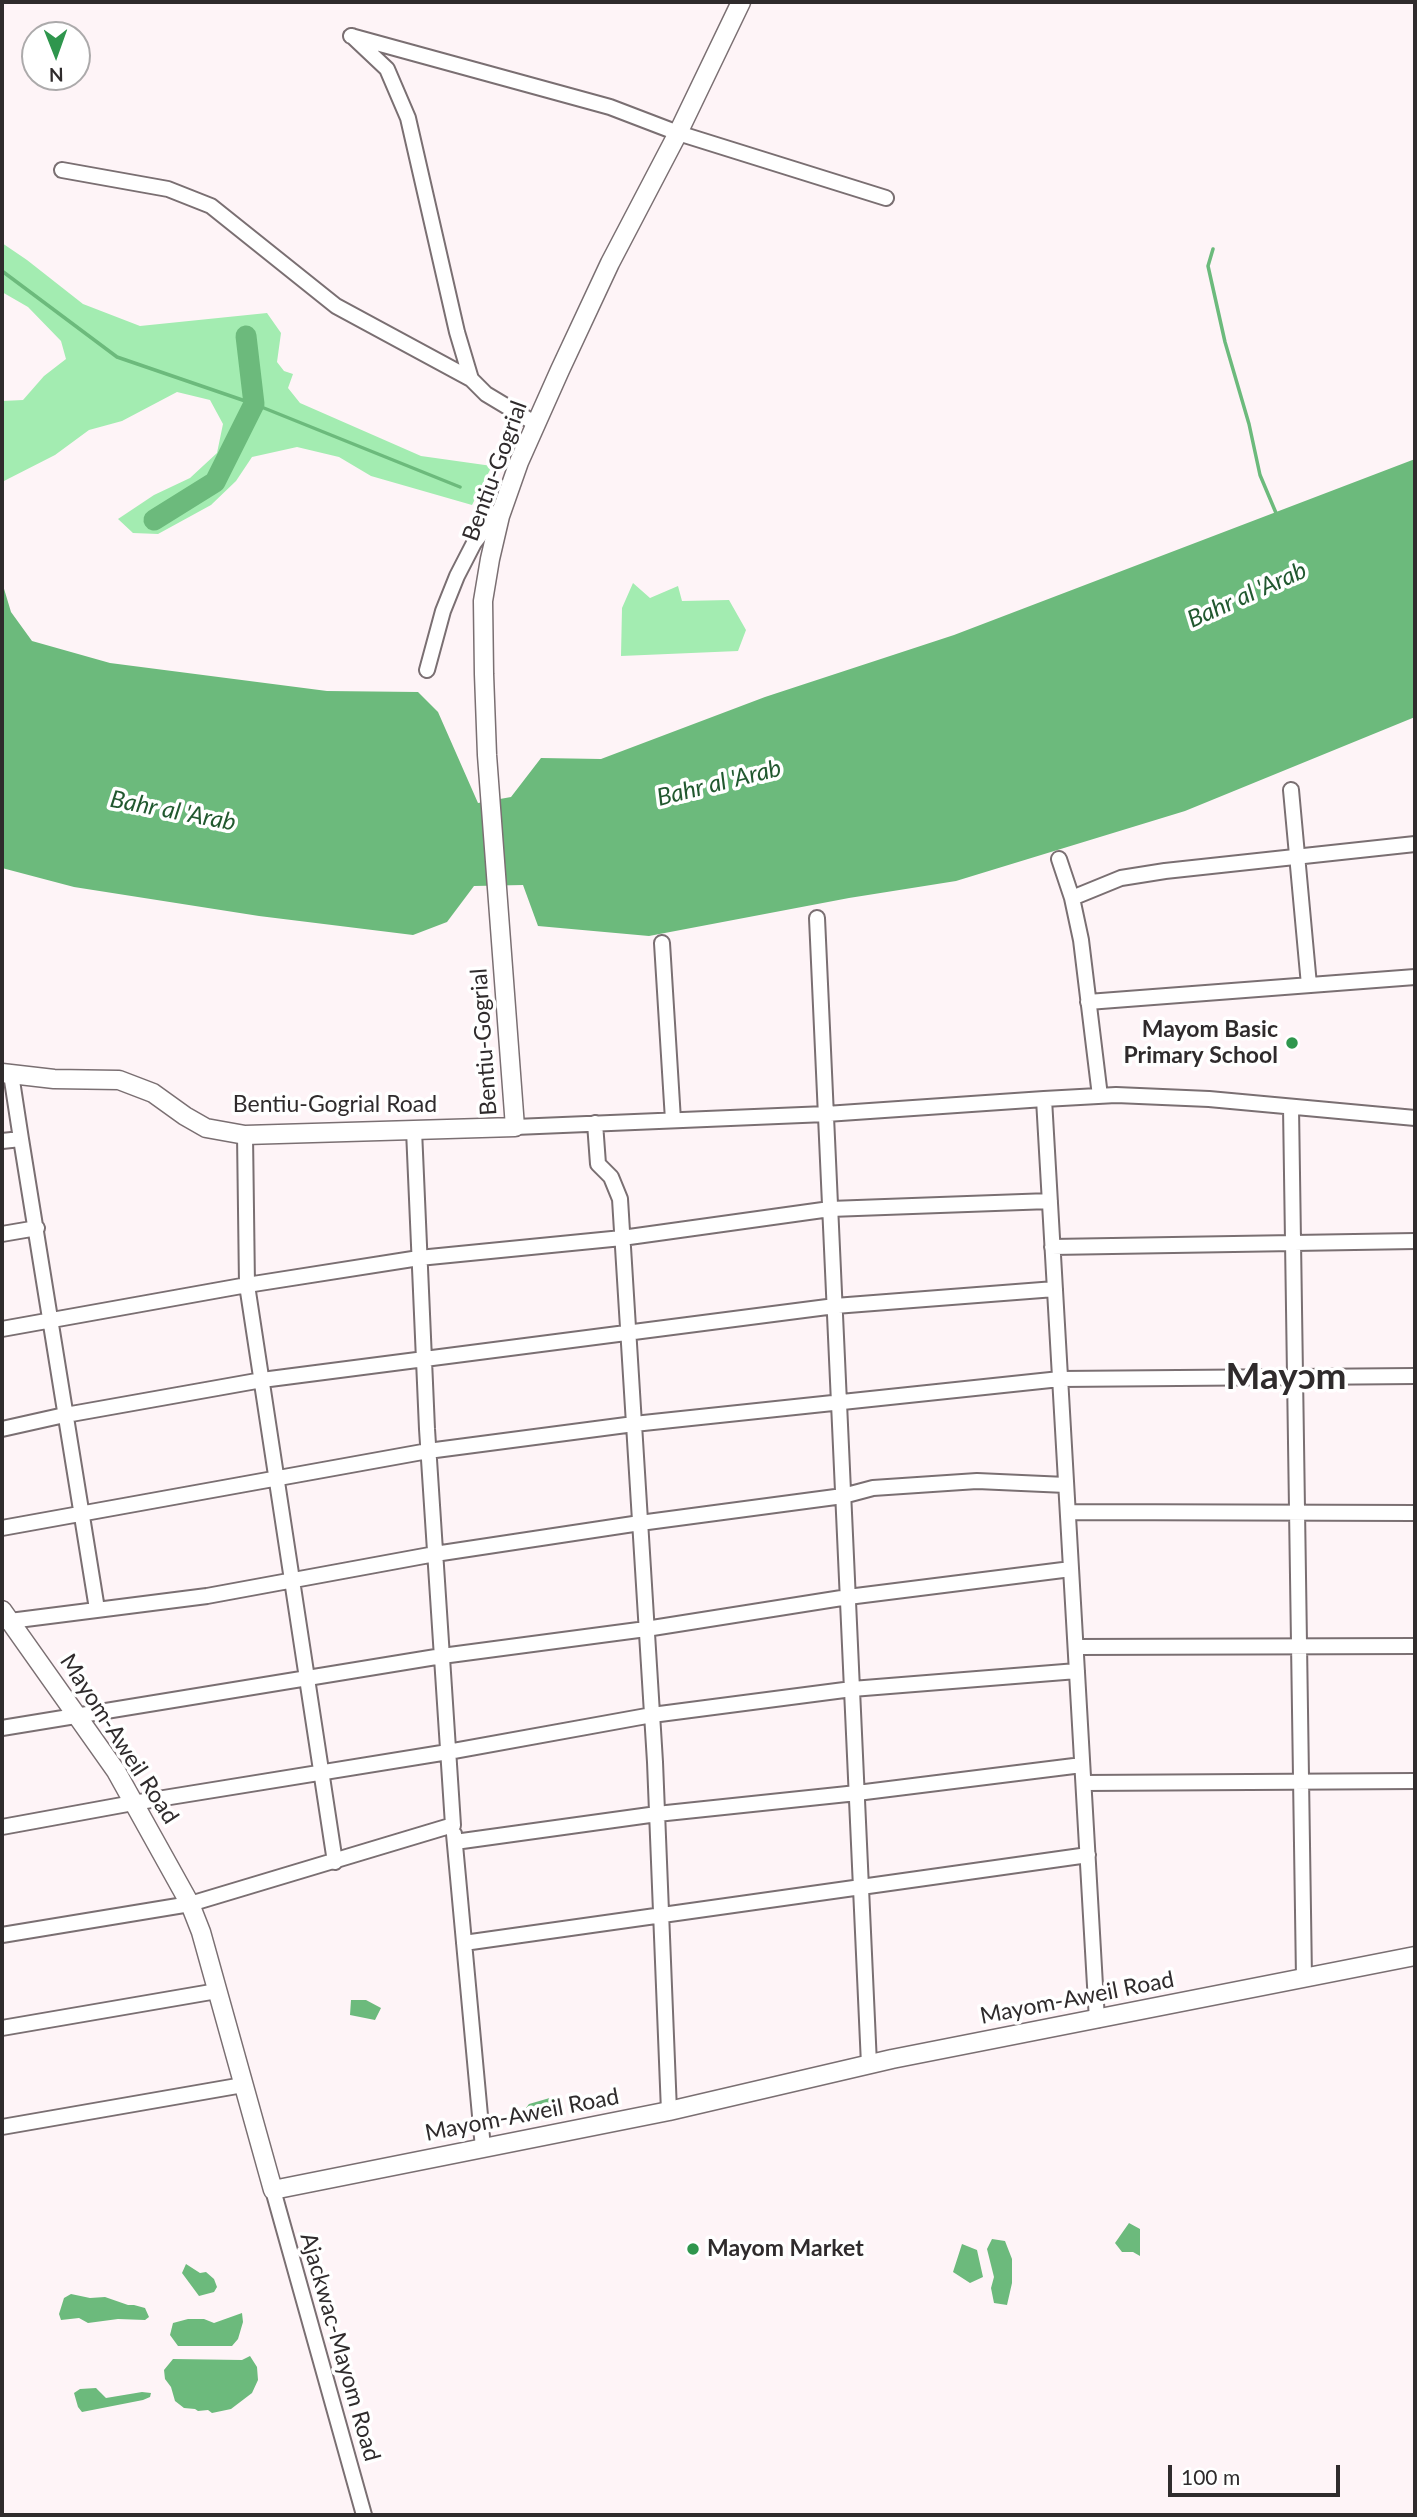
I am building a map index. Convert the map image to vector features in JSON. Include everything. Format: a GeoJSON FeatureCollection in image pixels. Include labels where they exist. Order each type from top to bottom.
{"type":"FeatureCollection","features":[{"type":"Feature","properties":{"kind":"main road","name":"Bentiu-Gogrial"},"geometry":{"type":"LineString","coordinates":[[514,1127],[483,659],[483,601],[490,559],[505,502],[536,424],[610,263],[678,134],[741,2]]}},
{"type":"Feature","properties":{"kind":"main road","name":"Bentiu-Gogrial Road"},"geometry":{"type":"LineString","coordinates":[[6,1074],[54,1079],[119,1080],[145,1088],[206,1128],[245,1135],[514,1127]]}},
{"type":"Feature","properties":{"kind":"main road","name":"Mayom-Aweil Road"},"geometry":{"type":"LineString","coordinates":[[4,1617],[116,1771],[190,1905],[201,1932],[273,2190],[669,2111],[869,2064],[1415,1956]]}},
{"type":"Feature","properties":{"kind":"street"},"geometry":{"type":"LineString","coordinates":[[471,379],[457,332],[408,118],[387,69],[351,36],[610,107],[678,134],[886,198]]}},
{"type":"Feature","properties":{"kind":"street"},"geometry":{"type":"LineString","coordinates":[[62,170],[168,189],[211,206],[336,306],[471,379],[486,394],[536,424]]}},
{"type":"Feature","properties":{"kind":"street"},"geometry":{"type":"LineString","coordinates":[[428,670],[443,611],[457,576],[474,543],[505,502]]}},
{"type":"Feature","properties":{"kind":"street"},"geometry":{"type":"LineString","coordinates":[[1291,790],[1309,985]]}},
{"type":"Feature","properties":{"kind":"street"},"geometry":{"type":"LineString","coordinates":[[1072,898],[1121,878],[1165,870],[1415,844]]}},
{"type":"Feature","properties":{"kind":"street"},"geometry":{"type":"LineString","coordinates":[[1059,859],[1072,898],[1081,940],[1100,1096]]}},
{"type":"Feature","properties":{"kind":"street"},"geometry":{"type":"LineString","coordinates":[[817,918],[869,2064]]}},
{"type":"Feature","properties":{"kind":"street"},"geometry":{"type":"LineString","coordinates":[[662,943],[673,1120]]}},
{"type":"Feature","properties":{"kind":"street"},"geometry":{"type":"LineString","coordinates":[[1088,1002],[1415,977]]}},
{"type":"Feature","properties":{"kind":"street"},"geometry":{"type":"LineString","coordinates":[[6,1074],[37,1228],[97,1609]]}},
{"type":"Feature","properties":{"kind":"street"},"geometry":{"type":"LineString","coordinates":[[514,1127],[826,1114],[1100,1096],[1209,1099],[1415,1118]]}},
{"type":"Feature","properties":{"kind":"street"},"geometry":{"type":"LineString","coordinates":[[1044,1099],[1097,2020]]}},
{"type":"Feature","properties":{"kind":"street"},"geometry":{"type":"LineString","coordinates":[[1291,1107],[1304,1978]]}},
{"type":"Feature","properties":{"kind":"street"},"geometry":{"type":"LineString","coordinates":[[594,1123],[598,1164],[611,1178],[620,1199],[652,1715],[669,2111]]}},
{"type":"Feature","properties":{"kind":"street"},"geometry":{"type":"LineString","coordinates":[[414,1130],[428,1451],[448,1752],[483,2148]]}},
{"type":"Feature","properties":{"kind":"street"},"geometry":{"type":"LineString","coordinates":[[245,1135],[247,1285],[335,1862]]}},
{"type":"Feature","properties":{"kind":"street"},"geometry":{"type":"LineString","coordinates":[[2,1142],[21,1139]]}},
{"type":"Feature","properties":{"kind":"street"},"geometry":{"type":"LineString","coordinates":[[2,1329],[247,1285],[419,1258],[622,1238],[830,1209],[1050,1201]]}},
{"type":"Feature","properties":{"kind":"street"},"geometry":{"type":"LineString","coordinates":[[2,1234],[37,1228]]}},
{"type":"Feature","properties":{"kind":"street"},"geometry":{"type":"LineString","coordinates":[[1052,1247],[1415,1241]]}},
{"type":"Feature","properties":{"kind":"street"},"geometry":{"type":"LineString","coordinates":[[2,1429],[262,1380],[628,1331],[835,1306],[1055,1289]]}},
{"type":"Feature","properties":{"kind":"street"},"geometry":{"type":"LineString","coordinates":[[2,1528],[428,1451],[634,1424],[1060,1379],[1415,1376]]}},
{"type":"Feature","properties":{"kind":"street"},"geometry":{"type":"LineString","coordinates":[[4,1617],[207,1597],[435,1554],[844,1496],[873,1488],[976,1480],[1066,1485]]}},
{"type":"Feature","properties":{"kind":"street"},"geometry":{"type":"LineString","coordinates":[[1068,1512],[1415,1513]]}},
{"type":"Feature","properties":{"kind":"street"},"geometry":{"type":"LineString","coordinates":[[2,1728],[442,1656],[646,1629],[848,1597],[1071,1569]]}},
{"type":"Feature","properties":{"kind":"street"},"geometry":{"type":"LineString","coordinates":[[1076,1647],[1415,1646]]}},
{"type":"Feature","properties":{"kind":"street"},"geometry":{"type":"LineString","coordinates":[[2,1827],[133,1802],[448,1752],[652,1715],[852,1689],[1077,1671]]}},
{"type":"Feature","properties":{"kind":"street"},"geometry":{"type":"LineString","coordinates":[[455,1842],[657,1814],[1082,1765]]}},
{"type":"Feature","properties":{"kind":"street"},"geometry":{"type":"LineString","coordinates":[[1084,1783],[1415,1782]]}},
{"type":"Feature","properties":{"kind":"street"},"geometry":{"type":"LineString","coordinates":[[2,1935],[190,1905],[453,1825]]}},
{"type":"Feature","properties":{"kind":"street"},"geometry":{"type":"LineString","coordinates":[[464,1943],[1088,1855]]}},
{"type":"Feature","properties":{"kind":"street"},"geometry":{"type":"LineString","coordinates":[[2,2028],[217,1991]]}},
{"type":"Feature","properties":{"kind":"street"},"geometry":{"type":"LineString","coordinates":[[2,2127],[243,2085]]}},
{"type":"Feature","properties":{"kind":"street","name":"Ajackwac-Mayom Road"},"geometry":{"type":"LineString","coordinates":[[273,2190],[364,2515]]}},
{"type":"Feature","properties":{"kind":"shaded area"},"geometry":{"type":"Polygon","coordinates":[[[2,243],[83,304],[140,326],[267,313],[281,333],[277,362],[284,371],[293,374],[288,388],[300,403],[421,456],[492,466],[472,505],[371,476],[339,457],[297,447],[252,457],[236,481],[211,505],[158,534],[133,533],[118,519],[154,495],[190,478],[217,453],[223,424],[210,400],[177,392],[122,421],[89,430],[55,455],[2,482],[2,401],[23,400],[44,376],[66,359],[61,341],[28,307],[2,292],[2,243]]]}},
{"type":"Feature","properties":{"kind":"shaded area"},"geometry":{"type":"Polygon","coordinates":[[[633,583],[650,598],[678,586],[682,601],[729,600],[746,630],[738,651],[621,656],[622,608],[633,583]]]}},
{"type":"Feature","properties":{"kind":"water","name":"Bahr al 'Arab"},"geometry":{"type":"Polygon","coordinates":[[[1415,459],[1415,717],[1185,811],[956,881],[849,898],[649,936],[538,926],[523,885],[474,886],[447,922],[413,935],[259,916],[74,887],[2,868],[2,582],[11,612],[32,641],[110,663],[327,691],[418,692],[438,712],[478,803],[511,797],[541,758],[601,759],[765,697],[954,635],[1415,459]]]}},
{"type":"Feature","properties":{"kind":"water"},"geometry":{"type":"Polygon","coordinates":[[[351,2000],[366,2000],[381,2008],[375,2020],[350,2015],[351,2000]]]}},
{"type":"Feature","properties":{"kind":"water"},"geometry":{"type":"Polygon","coordinates":[[[560,2095],[563,2107],[560,2111],[547,2118],[527,2113],[529,2104],[560,2095]]]}},
{"type":"Feature","properties":{"kind":"water"},"geometry":{"type":"Polygon","coordinates":[[[1129,2223],[1140,2229],[1140,2256],[1133,2252],[1122,2252],[1115,2243],[1129,2223]]]}},
{"type":"Feature","properties":{"kind":"water"},"geometry":{"type":"Polygon","coordinates":[[[992,2239],[1005,2241],[1012,2259],[1012,2283],[1007,2305],[994,2303],[991,2288],[994,2277],[987,2249],[992,2239]]]}},
{"type":"Feature","properties":{"kind":"water"},"geometry":{"type":"Polygon","coordinates":[[[962,2244],[977,2250],[983,2277],[970,2283],[953,2272],[962,2244]]]}},
{"type":"Feature","properties":{"kind":"water"},"geometry":{"type":"Polygon","coordinates":[[[186,2264],[200,2273],[206,2272],[214,2279],[217,2287],[214,2292],[199,2296],[182,2273],[186,2264]]]}},
{"type":"Feature","properties":{"kind":"water"},"geometry":{"type":"Polygon","coordinates":[[[71,2294],[90,2298],[105,2297],[145,2308],[149,2317],[145,2320],[118,2319],[88,2323],[79,2318],[61,2320],[59,2314],[64,2298],[71,2294]]]}},
{"type":"Feature","properties":{"kind":"water"},"geometry":{"type":"Polygon","coordinates":[[[242,2313],[243,2322],[238,2339],[232,2346],[178,2346],[170,2335],[173,2323],[204,2319],[214,2323],[242,2313]]]}},
{"type":"Feature","properties":{"kind":"water"},"geometry":{"type":"Polygon","coordinates":[[[250,2356],[257,2367],[258,2380],[252,2393],[231,2409],[212,2413],[208,2410],[184,2408],[175,2401],[171,2387],[165,2379],[164,2370],[173,2359],[242,2360],[250,2356]]]}},
{"type":"Feature","properties":{"kind":"water"},"geometry":{"type":"Polygon","coordinates":[[[96,2388],[106,2398],[151,2393],[150,2397],[143,2400],[82,2412],[74,2393],[80,2389],[96,2388]]]}},
{"type":"Feature","properties":{"kind":"waterway"},"geometry":{"type":"LineString","coordinates":[[1213,249],[1208,266],[1225,342],[1249,424],[1260,475],[1276,513]]}},
{"type":"Feature","properties":{"kind":"waterway"},"geometry":{"type":"LineString","coordinates":[[2,271],[117,357],[254,404],[460,487]]}},
{"type":"Feature","properties":{"kind":"waterway"},"geometry":{"type":"LineString","coordinates":[[154,520],[215,482],[254,404],[246,336]]}},
{"type":"Feature","properties":{"kind":"place","name":"Mayom Basic Primary School"},"geometry":{"type":"Point","coordinates":[1292,1043]}},
{"type":"Feature","properties":{"kind":"place","name":"Mayom Market"},"geometry":{"type":"Point","coordinates":[693,2249]}},
{"type":"Feature","properties":{"kind":"district","name":"Mayɔm"},"geometry":{"type":"Point","coordinates":[1286,1377]}}]}
